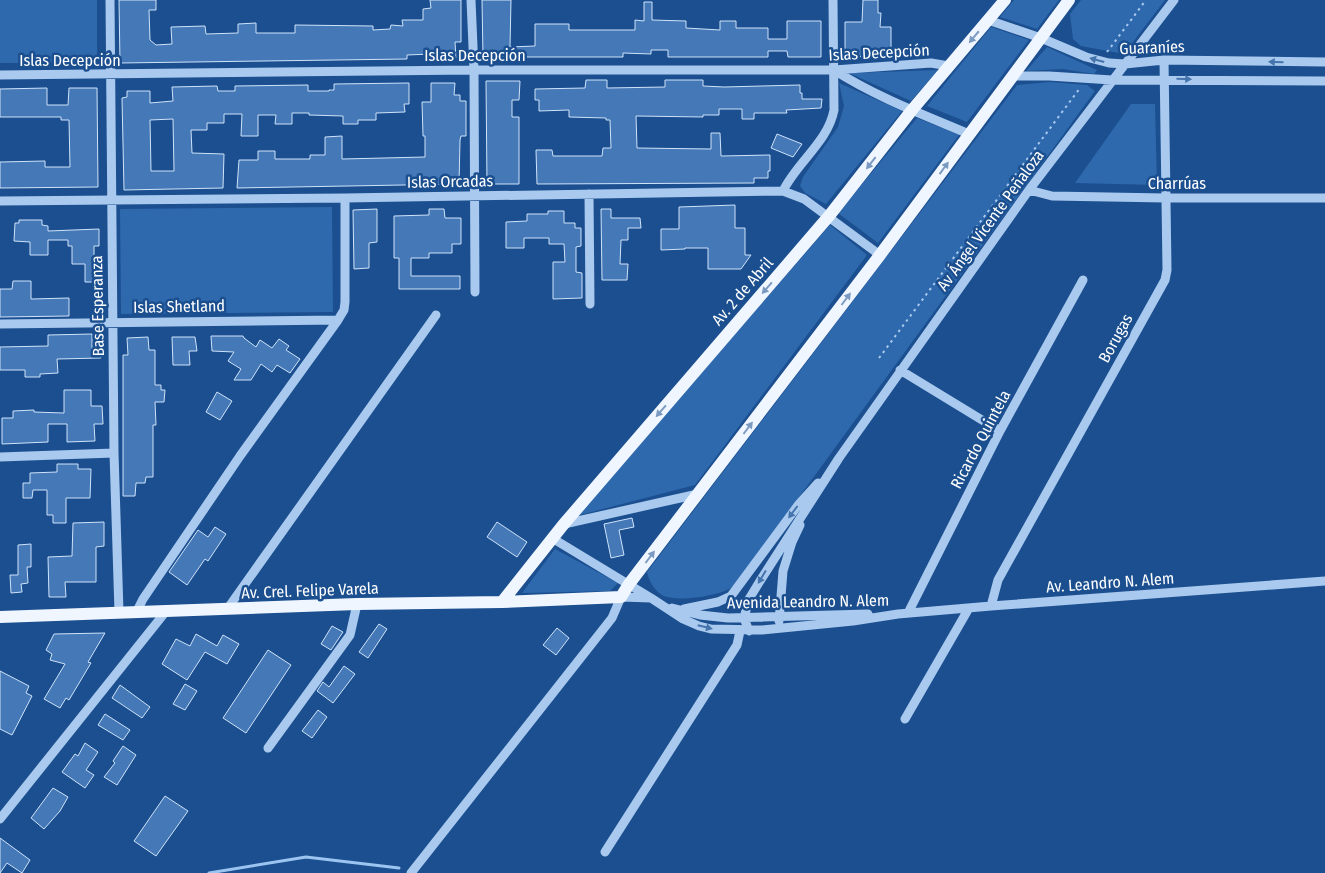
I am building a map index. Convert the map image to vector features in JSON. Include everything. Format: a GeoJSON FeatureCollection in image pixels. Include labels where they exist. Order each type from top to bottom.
{"type":"FeatureCollection","features":[{"type":"Feature","properties":{"kind":"main road","name":"Av. 2 de Abril"},"geometry":{"type":"LineString","coordinates":[[502,602],[563,525],[829,216],[912,110],[1005,0]]}},
{"type":"Feature","properties":{"kind":"main road"},"geometry":{"type":"LineString","coordinates":[[621,597],[880,255],[1069,0]]}},
{"type":"Feature","properties":{"kind":"main road","name":"Av. Crel. Felipe Varela"},"geometry":{"type":"LineString","coordinates":[[0,617],[228,608],[502,602],[621,597]]}},
{"type":"Feature","properties":{"kind":"street","name":"Base Esperanza"},"geometry":{"type":"LineString","coordinates":[[110,0],[112,322],[119,612]]}},
{"type":"Feature","properties":{"kind":"street"},"geometry":{"type":"LineString","coordinates":[[471,0],[474,70],[475,292]]}},
{"type":"Feature","properties":{"kind":"street"},"geometry":{"type":"LineString","coordinates":[[783,191],[791,176],[827,130],[832,120],[834,110],[833,0]]}},
{"type":"Feature","properties":{"kind":"street","name":"Av Ángel Vicente Peñaloza"},"geometry":{"type":"LineString","coordinates":[[836,462],[1029,190],[1174,0]]}},
{"type":"Feature","properties":{"kind":"street","name":"Guaraníes"},"geometry":{"type":"LineString","coordinates":[[988,20],[1100,62],[1125,64],[1164,60],[1325,62]]}},
{"type":"Feature","properties":{"kind":"street","name":"Borugas"},"geometry":{"type":"LineString","coordinates":[[991,606],[998,580],[1165,280],[1167,270],[1164,60]]}},
{"type":"Feature","properties":{"kind":"street","name":"Islas Decepción"},"geometry":{"type":"LineString","coordinates":[[0,76],[474,70],[834,70],[931,63],[949,66]]}},
{"type":"Feature","properties":{"kind":"street"},"geometry":{"type":"LineString","coordinates":[[834,70],[849,80],[912,110],[969,134]]}},
{"type":"Feature","properties":{"kind":"street","name":"Guaraníes"},"geometry":{"type":"LineString","coordinates":[[1013,76],[1112,80],[1325,81]]}},
{"type":"Feature","properties":{"kind":"street","name":"Charrúas"},"geometry":{"type":"LineString","coordinates":[[1029,190],[1052,196],[1325,198]]}},
{"type":"Feature","properties":{"kind":"street","name":"Islas Orcadas"},"geometry":{"type":"LineString","coordinates":[[0,201],[783,191],[804,199],[880,255]]}},
{"type":"Feature","properties":{"kind":"street"},"geometry":{"type":"LineString","coordinates":[[589,194],[590,304]]}},
{"type":"Feature","properties":{"kind":"street"},"geometry":{"type":"LineString","coordinates":[[137,611],[142,599],[240,456],[344,310],[345,198]]}},
{"type":"Feature","properties":{"kind":"street","name":"Ricardo Quintela"},"geometry":{"type":"LineString","coordinates":[[908,613],[1000,431],[1083,280]]}},
{"type":"Feature","properties":{"kind":"street"},"geometry":{"type":"LineString","coordinates":[[228,608],[436,315]]}},
{"type":"Feature","properties":{"kind":"street","name":"Islas Shetland"},"geometry":{"type":"LineString","coordinates":[[0,324],[338,320]]}},
{"type":"Feature","properties":{"kind":"street"},"geometry":{"type":"LineString","coordinates":[[900,370],[1000,431]]}},
{"type":"Feature","properties":{"kind":"street"},"geometry":{"type":"LineString","coordinates":[[0,457],[114,453]]}},
{"type":"Feature","properties":{"kind":"street"},"geometry":{"type":"LineString","coordinates":[[836,462],[800,526],[786,558],[783,571],[780,617],[776,625],[754,631],[747,628],[744,618],[749,599],[836,462]]}},
{"type":"Feature","properties":{"kind":"street"},"geometry":{"type":"LineString","coordinates":[[680,610],[718,602],[731,596],[799,504],[814,486],[826,477]]}},
{"type":"Feature","properties":{"kind":"street"},"geometry":{"type":"LineString","coordinates":[[563,525],[698,494]]}},
{"type":"Feature","properties":{"kind":"street"},"geometry":{"type":"LineString","coordinates":[[552,538],[651,598]]}},
{"type":"Feature","properties":{"kind":"street","name":"Av. Leandro N. Alem"},"geometry":{"type":"LineString","coordinates":[[898,614],[1325,581]]}},
{"type":"Feature","properties":{"kind":"street"},"geometry":{"type":"LineString","coordinates":[[411,873],[612,618],[621,597]]}},
{"type":"Feature","properties":{"kind":"street","name":"Avenida Leandro N. Alem"},"geometry":{"type":"LineString","coordinates":[[621,597],[651,598],[683,619],[698,626],[740,631],[853,621],[898,614]]}},
{"type":"Feature","properties":{"kind":"street"},"geometry":{"type":"LineString","coordinates":[[268,748],[350,635],[357,604]]}},
{"type":"Feature","properties":{"kind":"street","name":"Avenida Leandro N. Alem"},"geometry":{"type":"LineString","coordinates":[[665,606],[713,617],[744,618],[828,614],[898,614]]}},
{"type":"Feature","properties":{"kind":"street"},"geometry":{"type":"LineString","coordinates":[[905,719],[969,608]]}},
{"type":"Feature","properties":{"kind":"street"},"geometry":{"type":"LineString","coordinates":[[0,819],[167,610]]}},
{"type":"Feature","properties":{"kind":"street"},"geometry":{"type":"LineString","coordinates":[[605,852],[737,645],[740,631]]}},
{"type":"Feature","properties":{"kind":"path"},"geometry":{"type":"LineString","coordinates":[[1100,62],[1146,0]]}},
{"type":"Feature","properties":{"kind":"path"},"geometry":{"type":"LineString","coordinates":[[878,358],[1088,78]]}},
{"type":"Feature","properties":{"kind":"shaded area"},"geometry":{"type":"Polygon","coordinates":[[[0,0],[97,0],[97,63],[0,63],[0,0]]]}},
{"type":"Feature","properties":{"kind":"shaded area"},"geometry":{"type":"Polygon","coordinates":[[[1014,0],[1059,0],[1037,29],[1000,17],[1014,0]]]}},
{"type":"Feature","properties":{"kind":"shaded area"},"geometry":{"type":"Polygon","coordinates":[[[1081,0],[1165,0],[1124,54],[1081,46],[1073,39],[1070,14],[1081,0]]]}},
{"type":"Feature","properties":{"kind":"shaded area"},"geometry":{"type":"Polygon","coordinates":[[[991,27],[1029,40],[967,122],[927,106],[991,27]]]}},
{"type":"Feature","properties":{"kind":"shaded area"},"geometry":{"type":"Polygon","coordinates":[[[1047,47],[1097,70],[1094,74],[1063,69],[1026,71],[1047,47]]]}},
{"type":"Feature","properties":{"kind":"shaded area"},"geometry":{"type":"Polygon","coordinates":[[[938,70],[911,101],[849,73],[852,73],[938,70]]]}},
{"type":"Feature","properties":{"kind":"shaded area"},"geometry":{"type":"Polygon","coordinates":[[[1050,82],[1087,85],[1095,91],[743,575],[731,588],[708,596],[670,598],[660,594],[653,586],[647,572],[1017,85],[1050,82]]]}},
{"type":"Feature","properties":{"kind":"shaded area"},"geometry":{"type":"Polygon","coordinates":[[[839,83],[902,111],[826,204],[805,193],[800,186],[803,177],[838,127],[844,106],[839,83]]]}},
{"type":"Feature","properties":{"kind":"shaded area"},"geometry":{"type":"Polygon","coordinates":[[[1131,104],[1155,104],[1157,185],[1075,183],[1131,104]]]}},
{"type":"Feature","properties":{"kind":"shaded area"},"geometry":{"type":"Polygon","coordinates":[[[917,118],[959,135],[878,243],[838,213],[917,118]]]}},
{"type":"Feature","properties":{"kind":"shaded area"},"geometry":{"type":"Polygon","coordinates":[[[332,207],[333,312],[121,314],[120,209],[332,207]]]}},
{"type":"Feature","properties":{"kind":"shaded area"},"geometry":{"type":"Polygon","coordinates":[[[830,225],[867,255],[695,485],[576,516],[830,225]]]}},
{"type":"Feature","properties":{"kind":"shaded area"},"geometry":{"type":"Polygon","coordinates":[[[555,549],[618,583],[610,591],[522,593],[555,549]]]}},
{"type":"Feature","properties":{"kind":"building"},"geometry":{"type":"Polygon","coordinates":[[[119,0],[156,0],[156,10],[149,10],[150,40],[156,45],[172,44],[171,27],[205,26],[206,34],[238,33],[238,24],[256,23],[256,33],[295,33],[295,25],[373,26],[373,30],[390,29],[391,25],[403,26],[402,20],[423,20],[423,9],[431,8],[430,0],[461,0],[461,42],[455,42],[456,58],[430,58],[431,54],[407,55],[407,59],[120,63],[119,0]]]}},
{"type":"Feature","properties":{"kind":"building"},"geometry":{"type":"Polygon","coordinates":[[[482,0],[511,0],[510,47],[535,46],[535,24],[569,24],[569,30],[635,30],[635,20],[644,21],[644,2],[652,2],[652,20],[686,21],[686,28],[720,30],[720,21],[736,21],[736,28],[768,28],[768,39],[787,39],[787,21],[821,21],[821,57],[788,57],[787,51],[768,51],[768,57],[668,57],[668,50],[651,50],[651,54],[623,53],[623,57],[483,57],[482,0]]]}},
{"type":"Feature","properties":{"kind":"building"},"geometry":{"type":"Polygon","coordinates":[[[863,0],[878,0],[878,13],[881,13],[880,27],[891,27],[891,56],[845,57],[845,22],[862,22],[863,0]]]}},
{"type":"Feature","properties":{"kind":"building"},"geometry":{"type":"Polygon","coordinates":[[[586,80],[607,80],[607,88],[665,87],[665,80],[703,80],[703,86],[724,87],[800,85],[802,99],[822,99],[821,108],[786,110],[787,113],[754,113],[754,119],[742,119],[742,109],[719,109],[719,115],[703,115],[703,117],[636,116],[637,148],[711,149],[711,133],[720,133],[721,156],[770,155],[768,178],[754,178],[754,183],[537,184],[536,150],[552,150],[553,156],[602,156],[603,148],[611,148],[610,120],[606,120],[606,118],[569,117],[569,110],[539,111],[539,100],[535,100],[535,89],[585,88],[586,80]]]}},
{"type":"Feature","properties":{"kind":"building"},"geometry":{"type":"Polygon","coordinates":[[[486,81],[520,81],[519,100],[512,100],[512,117],[519,117],[519,184],[487,184],[486,81]]]}},
{"type":"Feature","properties":{"kind":"building"},"geometry":{"type":"Polygon","coordinates":[[[409,83],[409,104],[404,104],[405,112],[376,113],[376,120],[358,120],[358,124],[343,124],[343,116],[292,113],[292,124],[275,124],[276,115],[258,115],[258,136],[241,136],[242,114],[224,114],[224,123],[207,123],[207,130],[191,130],[192,153],[224,154],[223,188],[124,190],[122,98],[127,97],[127,91],[150,91],[150,103],[173,101],[172,87],[217,86],[218,91],[235,91],[235,86],[308,85],[308,91],[329,91],[334,90],[334,84],[409,83]],[[173,119],[150,120],[151,171],[174,171],[173,119]]]}},
{"type":"Feature","properties":{"kind":"building"},"geometry":{"type":"Polygon","coordinates":[[[431,83],[455,83],[454,95],[460,95],[460,101],[466,101],[466,136],[461,136],[460,140],[459,184],[237,188],[239,160],[258,160],[258,151],[275,151],[275,159],[310,159],[310,155],[325,155],[325,137],[342,136],[342,159],[425,157],[422,102],[431,102],[431,83]]]}},
{"type":"Feature","properties":{"kind":"building"},"geometry":{"type":"Polygon","coordinates":[[[47,88],[47,105],[68,105],[69,88],[97,88],[98,187],[0,188],[0,162],[45,161],[45,167],[70,167],[69,120],[61,120],[61,117],[0,117],[0,89],[47,88]]]}},
{"type":"Feature","properties":{"kind":"building"},"geometry":{"type":"Polygon","coordinates":[[[777,134],[802,144],[793,157],[771,148],[777,134]]]}},
{"type":"Feature","properties":{"kind":"building"},"geometry":{"type":"Polygon","coordinates":[[[735,205],[735,228],[745,228],[745,255],[751,255],[741,269],[708,269],[708,248],[661,250],[661,229],[679,229],[679,207],[735,205]]]}},
{"type":"Feature","properties":{"kind":"building"},"geometry":{"type":"Polygon","coordinates":[[[377,209],[377,242],[369,243],[369,268],[354,269],[353,210],[377,209]]]}},
{"type":"Feature","properties":{"kind":"building"},"geometry":{"type":"Polygon","coordinates":[[[429,209],[444,209],[445,218],[461,218],[461,244],[452,244],[452,253],[429,253],[429,258],[411,258],[411,276],[460,276],[460,289],[399,289],[399,258],[394,258],[394,216],[429,215],[429,209]]]}},
{"type":"Feature","properties":{"kind":"building"},"geometry":{"type":"Polygon","coordinates":[[[601,209],[611,209],[611,218],[640,218],[641,228],[628,228],[628,240],[621,240],[620,264],[628,264],[627,280],[602,280],[601,209]]]}},
{"type":"Feature","properties":{"kind":"building"},"geometry":{"type":"Polygon","coordinates":[[[548,211],[564,211],[564,223],[575,223],[575,228],[581,228],[581,246],[576,247],[576,272],[582,273],[582,298],[553,299],[553,262],[565,262],[564,244],[549,244],[549,238],[524,238],[524,248],[506,248],[506,222],[527,221],[527,214],[548,214],[548,211]]]}},
{"type":"Feature","properties":{"kind":"building"},"geometry":{"type":"Polygon","coordinates":[[[19,220],[42,220],[42,225],[48,226],[48,231],[99,229],[99,246],[94,246],[94,265],[100,265],[100,282],[85,282],[85,264],[72,264],[72,246],[68,246],[68,240],[48,240],[48,255],[30,255],[30,242],[14,241],[15,223],[19,223],[19,220]]]}},
{"type":"Feature","properties":{"kind":"building"},"geometry":{"type":"Polygon","coordinates":[[[13,281],[31,281],[31,299],[69,298],[69,316],[0,317],[0,289],[12,289],[13,281]]]}},
{"type":"Feature","properties":{"kind":"building"},"geometry":{"type":"Polygon","coordinates":[[[92,334],[92,349],[101,349],[101,358],[57,359],[58,373],[40,374],[40,377],[25,377],[25,370],[0,370],[0,347],[48,346],[48,335],[92,334]]]}},
{"type":"Feature","properties":{"kind":"building"},"geometry":{"type":"Polygon","coordinates":[[[211,336],[243,336],[256,347],[260,340],[272,348],[279,339],[289,346],[286,350],[300,359],[290,373],[277,365],[272,372],[261,364],[251,380],[234,380],[241,369],[228,361],[234,352],[212,351],[211,336]]]}},
{"type":"Feature","properties":{"kind":"building"},"geometry":{"type":"Polygon","coordinates":[[[148,337],[149,350],[155,350],[155,385],[161,385],[161,390],[165,390],[164,402],[155,402],[156,425],[153,425],[153,477],[146,477],[145,483],[136,483],[135,496],[123,496],[123,355],[128,355],[127,338],[148,337]]]}},
{"type":"Feature","properties":{"kind":"building"},"geometry":{"type":"Polygon","coordinates":[[[172,337],[195,337],[197,351],[189,351],[190,365],[173,365],[172,337]]]}},
{"type":"Feature","properties":{"kind":"building"},"geometry":{"type":"Polygon","coordinates":[[[64,390],[91,390],[91,406],[102,406],[103,424],[94,424],[95,441],[67,442],[67,424],[48,424],[48,442],[2,444],[2,418],[13,418],[13,411],[34,410],[34,412],[64,413],[64,390]]]}},
{"type":"Feature","properties":{"kind":"building"},"geometry":{"type":"Polygon","coordinates":[[[217,392],[232,401],[220,420],[206,412],[217,392]]]}},
{"type":"Feature","properties":{"kind":"building"},"geometry":{"type":"Polygon","coordinates":[[[57,464],[78,464],[78,469],[91,469],[90,498],[66,498],[66,523],[53,523],[53,515],[47,515],[47,490],[33,490],[32,498],[23,498],[23,483],[30,483],[30,473],[57,472],[57,464]]]}},
{"type":"Feature","properties":{"kind":"building"},"geometry":{"type":"Polygon","coordinates":[[[632,518],[634,527],[619,530],[624,555],[611,558],[604,524],[632,518]]]}},
{"type":"Feature","properties":{"kind":"building"},"geometry":{"type":"Polygon","coordinates":[[[104,522],[104,546],[96,547],[96,582],[65,582],[66,597],[49,597],[48,557],[72,556],[73,523],[104,522]]]}},
{"type":"Feature","properties":{"kind":"building"},"geometry":{"type":"Polygon","coordinates":[[[497,522],[527,542],[517,557],[487,537],[497,522]]]}},
{"type":"Feature","properties":{"kind":"building"},"geometry":{"type":"Polygon","coordinates":[[[215,527],[226,534],[208,561],[205,559],[187,585],[169,572],[198,530],[208,537],[215,527]]]}},
{"type":"Feature","properties":{"kind":"building"},"geometry":{"type":"Polygon","coordinates":[[[31,544],[31,567],[27,567],[28,583],[21,584],[22,592],[11,593],[10,575],[18,575],[18,545],[31,544]]]}},
{"type":"Feature","properties":{"kind":"building"},"geometry":{"type":"Polygon","coordinates":[[[379,624],[387,629],[368,658],[359,652],[379,624]]]}},
{"type":"Feature","properties":{"kind":"building"},"geometry":{"type":"Polygon","coordinates":[[[332,626],[343,632],[331,650],[321,644],[332,626]]]}},
{"type":"Feature","properties":{"kind":"building"},"geometry":{"type":"Polygon","coordinates":[[[557,628],[569,638],[556,655],[543,645],[557,628]]]}},
{"type":"Feature","properties":{"kind":"building"},"geometry":{"type":"Polygon","coordinates":[[[105,633],[88,662],[91,663],[69,700],[66,698],[60,708],[44,699],[65,664],[50,660],[52,654],[46,650],[54,634],[105,633]]]}},
{"type":"Feature","properties":{"kind":"building"},"geometry":{"type":"Polygon","coordinates":[[[196,634],[217,646],[223,635],[239,644],[227,664],[205,652],[187,680],[162,664],[176,639],[190,646],[196,634]]]}},
{"type":"Feature","properties":{"kind":"building"},"geometry":{"type":"Polygon","coordinates":[[[268,650],[291,665],[246,733],[223,718],[268,650]]]}},
{"type":"Feature","properties":{"kind":"building"},"geometry":{"type":"Polygon","coordinates":[[[344,666],[355,674],[333,703],[317,691],[323,682],[329,687],[344,666]]]}},
{"type":"Feature","properties":{"kind":"building"},"geometry":{"type":"Polygon","coordinates":[[[0,671],[29,686],[26,693],[32,696],[12,735],[0,729],[0,671]]]}},
{"type":"Feature","properties":{"kind":"building"},"geometry":{"type":"Polygon","coordinates":[[[185,684],[197,691],[185,710],[173,704],[185,684]]]}},
{"type":"Feature","properties":{"kind":"building"},"geometry":{"type":"Polygon","coordinates":[[[120,685],[150,707],[142,718],[112,698],[120,685]]]}},
{"type":"Feature","properties":{"kind":"building"},"geometry":{"type":"Polygon","coordinates":[[[318,710],[327,717],[312,738],[302,731],[318,710]]]}},
{"type":"Feature","properties":{"kind":"building"},"geometry":{"type":"Polygon","coordinates":[[[105,714],[130,730],[123,740],[98,725],[105,714]]]}},
{"type":"Feature","properties":{"kind":"building"},"geometry":{"type":"Polygon","coordinates":[[[85,743],[98,752],[86,770],[94,775],[85,788],[62,772],[75,754],[78,756],[85,743]]]}},
{"type":"Feature","properties":{"kind":"building"},"geometry":{"type":"Polygon","coordinates":[[[123,746],[136,755],[117,785],[104,777],[115,763],[113,761],[123,746]]]}},
{"type":"Feature","properties":{"kind":"building"},"geometry":{"type":"Polygon","coordinates":[[[53,788],[68,797],[60,811],[44,829],[31,818],[53,788]]]}},
{"type":"Feature","properties":{"kind":"building"},"geometry":{"type":"Polygon","coordinates":[[[165,796],[188,811],[156,856],[134,841],[165,796]]]}},
{"type":"Feature","properties":{"kind":"building"},"geometry":{"type":"Polygon","coordinates":[[[0,838],[30,860],[22,873],[7,863],[0,873],[0,838]]]}},
{"type":"Feature","properties":{"kind":"waterway"},"geometry":{"type":"LineString","coordinates":[[209,873],[306,857],[399,868]]}}]}
